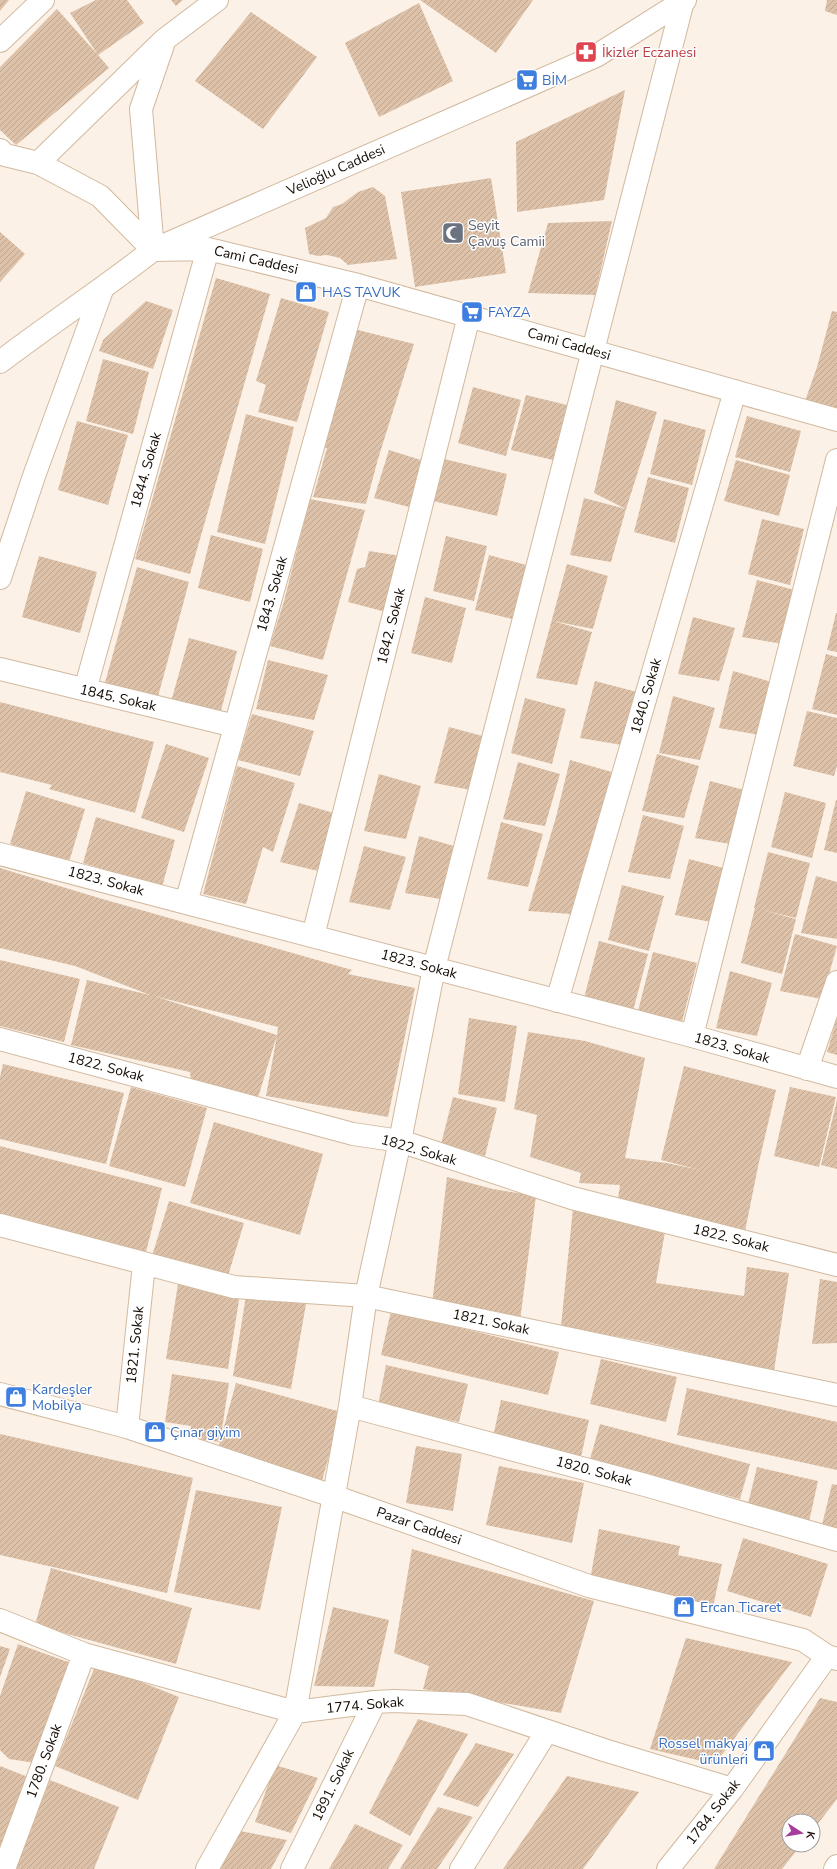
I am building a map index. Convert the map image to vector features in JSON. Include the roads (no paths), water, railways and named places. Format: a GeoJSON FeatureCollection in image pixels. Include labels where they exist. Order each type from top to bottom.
{"type":"FeatureCollection","features":[{"type":"Feature","properties":{"kind":"street"},"geometry":{"type":"LineString","coordinates":[[0,41],[43,0]]}},
{"type":"Feature","properties":{"kind":"street"},"geometry":{"type":"LineString","coordinates":[[38,163],[164,40],[217,0]]}},
{"type":"Feature","properties":{"kind":"street"},"geometry":{"type":"LineString","coordinates":[[207,1869],[294,1712],[350,1406],[366,1296],[400,1141],[434,968],[684,1]]}},
{"type":"Feature","properties":{"kind":"street","name":"Velioğlu Caddesi"},"geometry":{"type":"LineString","coordinates":[[0,362],[50,324],[102,290],[153,250],[596,56],[684,1]]}},
{"type":"Feature","properties":{"kind":"street"},"geometry":{"type":"LineString","coordinates":[[153,250],[140,110],[164,40]]}},
{"type":"Feature","properties":{"kind":"street"},"geometry":{"type":"LineString","coordinates":[[0,150],[5,155],[38,163],[100,196],[153,250]]}},
{"type":"Feature","properties":{"kind":"street","name":"Cami Caddesi"},"geometry":{"type":"LineString","coordinates":[[153,250],[208,249],[358,285],[837,420]]}},
{"type":"Feature","properties":{"kind":"street","name":"1844. Sokak"},"geometry":{"type":"LineString","coordinates":[[85,690],[208,249]]}},
{"type":"Feature","properties":{"kind":"street","name":"1843. Sokak"},"geometry":{"type":"LineString","coordinates":[[186,903],[358,285]]}},
{"type":"Feature","properties":{"kind":"street"},"geometry":{"type":"LineString","coordinates":[[0,578],[34,476],[102,290]]}},
{"type":"Feature","properties":{"kind":"street","name":"1842. Sokak"},"geometry":{"type":"LineString","coordinates":[[313,936],[469,316]]}},
{"type":"Feature","properties":{"kind":"street","name":"1840. Sokak"},"geometry":{"type":"LineString","coordinates":[[557,1001],[734,392]]}},
{"type":"Feature","properties":{"kind":"street"},"geometry":{"type":"LineString","coordinates":[[692,1036],[837,460]]}},
{"type":"Feature","properties":{"kind":"street","name":"1845. Sokak"},"geometry":{"type":"LineString","coordinates":[[0,669],[235,726]]}},
{"type":"Feature","properties":{"kind":"street","name":"1823. Sokak"},"geometry":{"type":"LineString","coordinates":[[0,854],[692,1036],[837,1077]]}},
{"type":"Feature","properties":{"kind":"street"},"geometry":{"type":"LineString","coordinates":[[807,1069],[837,982]]}},
{"type":"Feature","properties":{"kind":"street","name":"1822. Sokak"},"geometry":{"type":"LineString","coordinates":[[0,1039],[353,1134],[400,1141],[572,1198],[837,1265]]}},
{"type":"Feature","properties":{"kind":"street","name":"1821. Sokak"},"geometry":{"type":"LineString","coordinates":[[0,1224],[234,1287],[366,1296],[837,1395]]}},
{"type":"Feature","properties":{"kind":"street","name":"1821. Sokak"},"geometry":{"type":"LineString","coordinates":[[127,1427],[144,1264]]}},
{"type":"Feature","properties":{"kind":"street","name":"Pazar Caddesi"},"geometry":{"type":"LineString","coordinates":[[0,1394],[127,1427],[333,1496],[590,1586],[803,1640],[832,1658]]}},
{"type":"Feature","properties":{"kind":"street","name":"1820. Sokak"},"geometry":{"type":"LineString","coordinates":[[350,1406],[645,1485],[837,1540]]}},
{"type":"Feature","properties":{"kind":"street","name":"1774. Sokak"},"geometry":{"type":"LineString","coordinates":[[0,1620],[84,1654],[294,1712],[394,1701],[467,1704],[547,1731],[732,1789]]}},
{"type":"Feature","properties":{"kind":"street","name":"1780. Sokak"},"geometry":{"type":"LineString","coordinates":[[4,1869],[84,1654]]}},
{"type":"Feature","properties":{"kind":"street","name":"1784. Sokak"},"geometry":{"type":"LineString","coordinates":[[668,1869],[732,1789],[832,1658]]}},
{"type":"Feature","properties":{"kind":"street","name":"1891. Sokak"},"geometry":{"type":"LineString","coordinates":[[292,1869],[375,1702]]}},
{"type":"Feature","properties":{"kind":"street"},"geometry":{"type":"LineString","coordinates":[[461,1869],[547,1731]]}},
{"type":"Feature","properties":{"kind":"street"},"geometry":{"type":"LineString","coordinates":[[0,1867],[4,1869]]}},
{"type":"Feature","properties":{"kind":"place","name":"İkizler Eczanesi"},"geometry":{"type":"Point","coordinates":[586,52]}},
{"type":"Feature","properties":{"kind":"place","name":"BİM"},"geometry":{"type":"Point","coordinates":[527,80]}},
{"type":"Feature","properties":{"kind":"place","name":"Seyit Çavuş Camii"},"geometry":{"type":"Point","coordinates":[453,233]}},
{"type":"Feature","properties":{"kind":"place","name":"HAS TAVUK"},"geometry":{"type":"Point","coordinates":[306,292]}},
{"type":"Feature","properties":{"kind":"place","name":"FAYZA"},"geometry":{"type":"Point","coordinates":[472,312]}},
{"type":"Feature","properties":{"kind":"place","name":"Kardeşler Mobilya"},"geometry":{"type":"Point","coordinates":[16,1397]}},
{"type":"Feature","properties":{"kind":"place","name":"Çınar giyim"},"geometry":{"type":"Point","coordinates":[155,1432]}},
{"type":"Feature","properties":{"kind":"place","name":"Ercan Ticaret"},"geometry":{"type":"Point","coordinates":[684,1607]}},
{"type":"Feature","properties":{"kind":"place","name":"Rossel makyaj ürünleri"},"geometry":{"type":"Point","coordinates":[764,1751]}}]}
